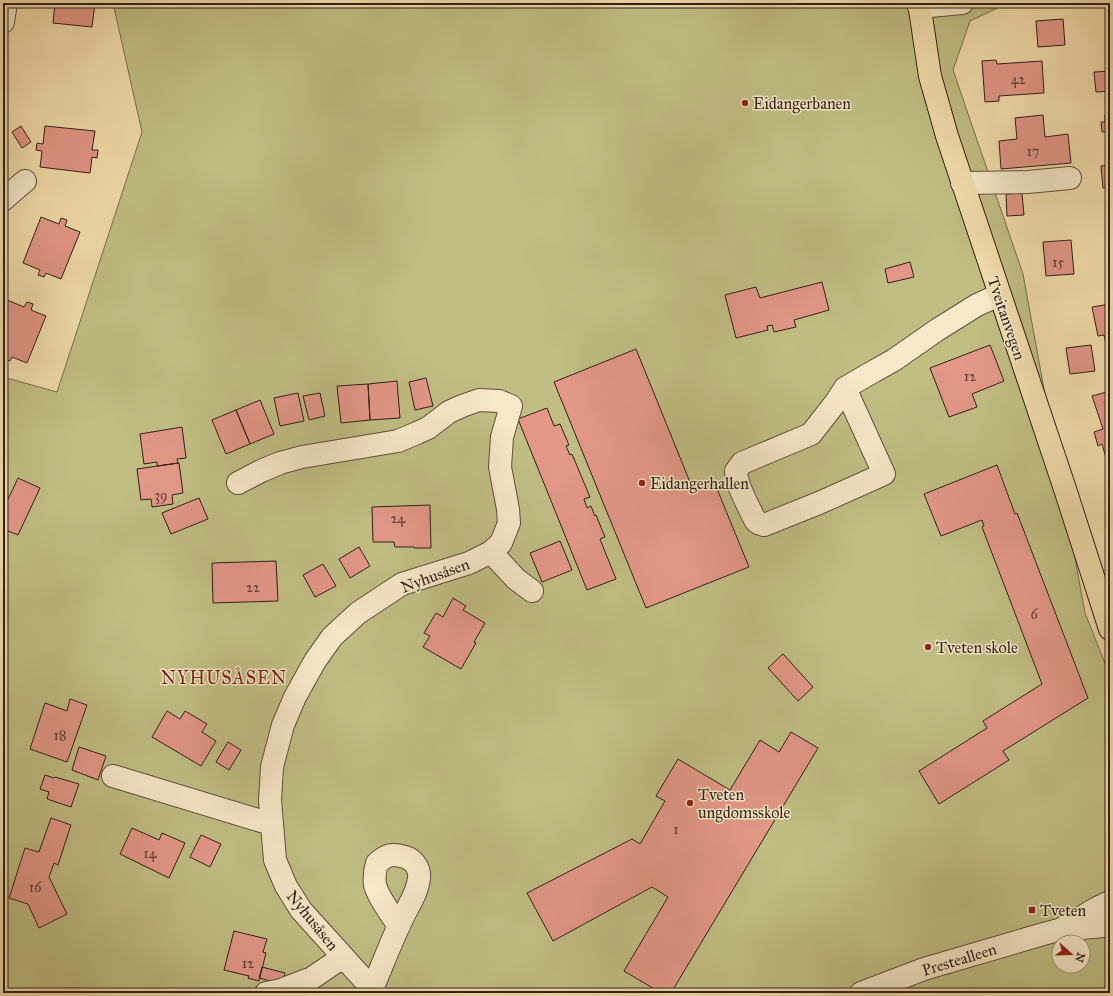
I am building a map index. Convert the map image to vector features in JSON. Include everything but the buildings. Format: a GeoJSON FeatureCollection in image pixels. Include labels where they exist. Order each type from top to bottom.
{"type":"FeatureCollection","features":[{"type":"Feature","properties":{"kind":"main road","name":"Tveitanvegen"},"geometry":{"type":"LineString","coordinates":[[919,5],[930,76],[946,136],[1065,489],[1110,629]]}},
{"type":"Feature","properties":{"kind":"street"},"geometry":{"type":"LineString","coordinates":[[3,22],[6,3]]}},
{"type":"Feature","properties":{"kind":"street"},"geometry":{"type":"LineString","coordinates":[[919,5],[962,3]]}},
{"type":"Feature","properties":{"kind":"street"},"geometry":{"type":"LineString","coordinates":[[962,183],[1028,182],[1070,178]]}},
{"type":"Feature","properties":{"kind":"street"},"geometry":{"type":"LineString","coordinates":[[3,200],[25,181]]}},
{"type":"Feature","properties":{"kind":"street"},"geometry":{"type":"LineString","coordinates":[[845,388],[884,474],[819,503],[764,525],[758,523],[755,520],[737,478],[736,471],[742,463],[746,460],[811,434],[845,388],[894,360],[937,330],[977,305],[1000,295]]}},
{"type":"Feature","properties":{"kind":"street","name":"Nyhusåsen"},"geometry":{"type":"LineString","coordinates":[[238,483],[280,463],[302,457],[398,441],[428,428],[449,412],[479,400],[499,401],[511,406],[502,437],[500,467],[508,509],[509,523],[501,543],[491,552],[469,563],[402,584],[358,613],[332,637],[315,661],[295,697],[284,726],[272,768],[270,800],[275,860],[286,886],[301,910],[374,991]]}},
{"type":"Feature","properties":{"kind":"street"},"geometry":{"type":"LineString","coordinates":[[491,552],[516,579],[532,591]]}},
{"type":"Feature","properties":{"kind":"street"},"geometry":{"type":"LineString","coordinates":[[113,776],[271,824]]}},
{"type":"Feature","properties":{"kind":"street","name":"Prestealleen"},"geometry":{"type":"LineString","coordinates":[[1058,930],[1110,902]]}},
{"type":"Feature","properties":{"kind":"street","name":"Prestealleen"},"geometry":{"type":"LineString","coordinates":[[861,993],[924,969],[1058,930],[1110,925]]}},
{"type":"Feature","properties":{"kind":"street"},"geometry":{"type":"LineString","coordinates":[[374,991],[399,926]]}},
{"type":"Feature","properties":{"kind":"street"},"geometry":{"type":"LineString","coordinates":[[266,993],[281,990],[312,978],[343,957]]}},
{"type":"Feature","properties":{"kind":"shaded area"},"geometry":{"type":"Polygon","coordinates":[[[113,3],[1008,3],[970,21],[953,70],[1023,274],[1085,613],[1110,676],[1110,993],[3,993],[3,377],[57,392],[142,132],[113,3]]]}},
{"type":"Feature","properties":{"kind":"place","name":"Eidangerbanen"},"geometry":{"type":"Point","coordinates":[745,103]}},
{"type":"Feature","properties":{"kind":"place","name":"Eidangerhallen"},"geometry":{"type":"Point","coordinates":[642,483]}},
{"type":"Feature","properties":{"kind":"place","name":"Tveten skole"},"geometry":{"type":"Point","coordinates":[928,647]}},
{"type":"Feature","properties":{"kind":"place","name":"Tveten ungdomsskole"},"geometry":{"type":"Point","coordinates":[690,803]}},
{"type":"Feature","properties":{"kind":"place","name":"Tveten"},"geometry":{"type":"Point","coordinates":[1032,910]}},
{"type":"Feature","properties":{"kind":"district","name":"NYHUSÅSEN"},"geometry":{"type":"Point","coordinates":[224,678]}}]}
